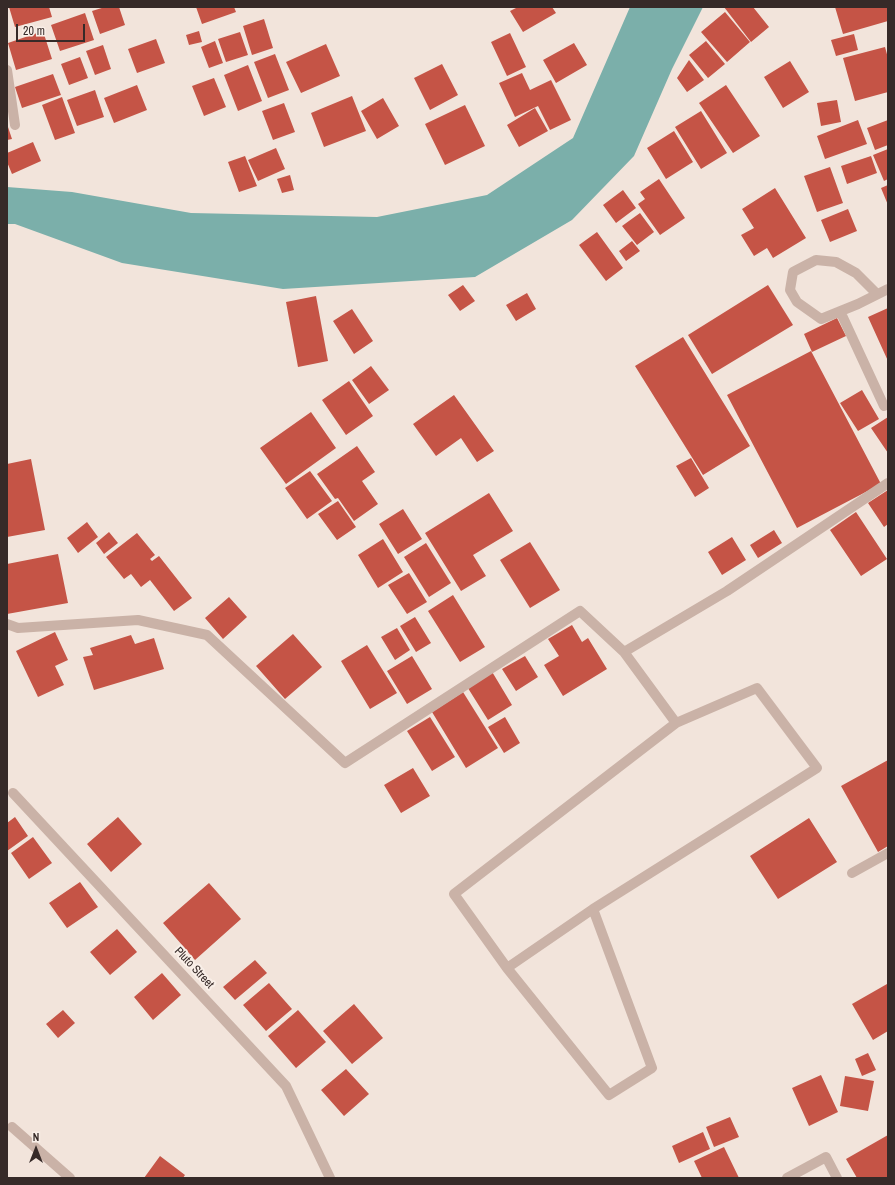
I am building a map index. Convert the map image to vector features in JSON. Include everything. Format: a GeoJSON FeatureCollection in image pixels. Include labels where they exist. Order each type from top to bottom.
{"type":"FeatureCollection","features":[{"type":"Feature","properties":{"kind":"street"},"geometry":{"type":"LineString","coordinates":[[7,70],[15,125]]}},
{"type":"Feature","properties":{"kind":"street"},"geometry":{"type":"LineString","coordinates":[[877,294],[856,273],[836,262],[816,260],[793,272],[790,290],[797,302],[821,319],[877,294],[888,288]]}},
{"type":"Feature","properties":{"kind":"street"},"geometry":{"type":"LineString","coordinates":[[840,311],[884,406]]}},
{"type":"Feature","properties":{"kind":"street"},"geometry":{"type":"LineString","coordinates":[[624,652],[727,591],[888,483]]}},
{"type":"Feature","properties":{"kind":"street"},"geometry":{"type":"LineString","coordinates":[[7,624],[18,628],[138,620],[207,635],[345,763],[580,611],[624,652],[676,723]]}},
{"type":"Feature","properties":{"kind":"street"},"geometry":{"type":"LineString","coordinates":[[507,968],[593,909],[817,768],[757,688],[676,723],[454,894],[507,968],[609,1095],[652,1068],[593,909]]}},
{"type":"Feature","properties":{"kind":"street","name":"Pluto Street"},"geometry":{"type":"LineString","coordinates":[[13,793],[286,1086],[330,1178]]}},
{"type":"Feature","properties":{"kind":"street"},"geometry":{"type":"LineString","coordinates":[[852,873],[888,853]]}},
{"type":"Feature","properties":{"kind":"street"},"geometry":{"type":"LineString","coordinates":[[12,1127],[70,1178]]}},
{"type":"Feature","properties":{"kind":"street"},"geometry":{"type":"LineString","coordinates":[[787,1178],[826,1157],[837,1178]]}},
{"type":"Feature","properties":{"kind":"water"},"geometry":{"type":"Polygon","coordinates":[[[630,7],[703,7],[672,69],[634,156],[572,220],[475,277],[283,289],[122,263],[15,224],[7,224],[7,187],[72,192],[191,213],[377,217],[487,195],[573,138],[630,7]]]}},
{"type":"Feature","properties":{"kind":"building"},"geometry":{"type":"Polygon","coordinates":[[[9,7],[49,7],[52,17],[15,27],[9,7]]]}},
{"type":"Feature","properties":{"kind":"building"},"geometry":{"type":"Polygon","coordinates":[[[105,7],[119,7],[125,25],[100,34],[92,11],[105,7]]]}},
{"type":"Feature","properties":{"kind":"building"},"geometry":{"type":"Polygon","coordinates":[[[196,7],[234,7],[236,12],[202,24],[196,7]]]}},
{"type":"Feature","properties":{"kind":"building"},"geometry":{"type":"Polygon","coordinates":[[[518,7],[552,7],[556,13],[523,32],[510,11],[518,7]]]}},
{"type":"Feature","properties":{"kind":"building"},"geometry":{"type":"Polygon","coordinates":[[[724,7],[753,7],[769,27],[751,42],[724,7]]]}},
{"type":"Feature","properties":{"kind":"building"},"geometry":{"type":"Polygon","coordinates":[[[835,7],[888,7],[888,21],[843,34],[835,7]]]}},
{"type":"Feature","properties":{"kind":"building"},"geometry":{"type":"Polygon","coordinates":[[[725,12],[750,42],[727,62],[701,32],[725,12]]]}},
{"type":"Feature","properties":{"kind":"building"},"geometry":{"type":"Polygon","coordinates":[[[85,13],[94,40],[60,51],[51,25],[85,13]]]}},
{"type":"Feature","properties":{"kind":"building"},"geometry":{"type":"Polygon","coordinates":[[[264,19],[273,48],[252,55],[243,26],[264,19]]]}},
{"type":"Feature","properties":{"kind":"building"},"geometry":{"type":"Polygon","coordinates":[[[43,31],[52,59],[16,70],[8,43],[43,31]]]}},
{"type":"Feature","properties":{"kind":"building"},"geometry":{"type":"Polygon","coordinates":[[[199,31],[202,42],[189,45],[186,35],[199,31]]]}},
{"type":"Feature","properties":{"kind":"building"},"geometry":{"type":"Polygon","coordinates":[[[240,32],[248,55],[226,62],[218,39],[240,32]]]}},
{"type":"Feature","properties":{"kind":"building"},"geometry":{"type":"Polygon","coordinates":[[[510,33],[526,67],[507,76],[491,42],[510,33]]]}},
{"type":"Feature","properties":{"kind":"building"},"geometry":{"type":"Polygon","coordinates":[[[854,34],[858,50],[836,56],[831,40],[854,34]]]}},
{"type":"Feature","properties":{"kind":"building"},"geometry":{"type":"Polygon","coordinates":[[[156,39],[165,63],[137,73],[128,49],[156,39]]]}},
{"type":"Feature","properties":{"kind":"building"},"geometry":{"type":"Polygon","coordinates":[[[215,41],[223,63],[209,68],[201,47],[215,41]]]}},
{"type":"Feature","properties":{"kind":"building"},"geometry":{"type":"Polygon","coordinates":[[[706,41],[725,64],[708,78],[689,55],[706,41]]]}},
{"type":"Feature","properties":{"kind":"building"},"geometry":{"type":"Polygon","coordinates":[[[574,43],[587,65],[556,83],[543,60],[574,43]]]}},
{"type":"Feature","properties":{"kind":"building"},"geometry":{"type":"Polygon","coordinates":[[[326,44],[340,76],[301,93],[286,62],[326,44]]]}},
{"type":"Feature","properties":{"kind":"building"},"geometry":{"type":"Polygon","coordinates":[[[103,45],[111,69],[95,75],[86,51],[103,45]]]}},
{"type":"Feature","properties":{"kind":"building"},"geometry":{"type":"Polygon","coordinates":[[[885,47],[888,58],[888,92],[855,101],[843,58],[885,47]]]}},
{"type":"Feature","properties":{"kind":"building"},"geometry":{"type":"Polygon","coordinates":[[[275,54],[289,90],[268,98],[254,62],[275,54]]]}},
{"type":"Feature","properties":{"kind":"building"},"geometry":{"type":"Polygon","coordinates":[[[80,57],[88,78],[69,85],[61,64],[80,57]]]}},
{"type":"Feature","properties":{"kind":"building"},"geometry":{"type":"Polygon","coordinates":[[[689,60],[704,80],[687,92],[677,78],[689,60]]]}},
{"type":"Feature","properties":{"kind":"building"},"geometry":{"type":"Polygon","coordinates":[[[790,61],[809,92],[783,108],[764,77],[790,61]]]}},
{"type":"Feature","properties":{"kind":"building"},"geometry":{"type":"Polygon","coordinates":[[[442,64],[458,95],[430,110],[414,78],[442,64]]]}},
{"type":"Feature","properties":{"kind":"building"},"geometry":{"type":"Polygon","coordinates":[[[248,65],[262,101],[238,111],[224,75],[248,65]]]}},
{"type":"Feature","properties":{"kind":"building"},"geometry":{"type":"Polygon","coordinates":[[[522,73],[530,90],[551,80],[571,120],[550,130],[538,106],[515,117],[499,83],[522,73]]]}},
{"type":"Feature","properties":{"kind":"building"},"geometry":{"type":"Polygon","coordinates":[[[53,74],[61,95],[22,108],[15,87],[53,74]]]}},
{"type":"Feature","properties":{"kind":"building"},"geometry":{"type":"Polygon","coordinates":[[[214,78],[226,107],[204,116],[192,86],[214,78]]]}},
{"type":"Feature","properties":{"kind":"building"},"geometry":{"type":"Polygon","coordinates":[[[137,85],[147,110],[114,123],[104,98],[137,85]]]}},
{"type":"Feature","properties":{"kind":"building"},"geometry":{"type":"Polygon","coordinates":[[[726,85],[760,136],[733,153],[699,103],[726,85]]]}},
{"type":"Feature","properties":{"kind":"building"},"geometry":{"type":"Polygon","coordinates":[[[95,90],[104,117],[77,126],[67,100],[95,90]]]}},
{"type":"Feature","properties":{"kind":"building"},"geometry":{"type":"Polygon","coordinates":[[[352,96],[366,131],[324,147],[311,113],[352,96]]]}},
{"type":"Feature","properties":{"kind":"building"},"geometry":{"type":"Polygon","coordinates":[[[62,97],[75,133],[55,140],[42,105],[62,97]]]}},
{"type":"Feature","properties":{"kind":"building"},"geometry":{"type":"Polygon","coordinates":[[[383,98],[399,126],[377,139],[361,111],[383,98]]]}},
{"type":"Feature","properties":{"kind":"building"},"geometry":{"type":"Polygon","coordinates":[[[837,100],[841,122],[821,126],[817,103],[837,100]]]}},
{"type":"Feature","properties":{"kind":"building"},"geometry":{"type":"Polygon","coordinates":[[[284,103],[295,132],[273,140],[262,111],[284,103]]]}},
{"type":"Feature","properties":{"kind":"building"},"geometry":{"type":"Polygon","coordinates":[[[465,105],[485,146],[445,165],[425,124],[465,105]]]}},
{"type":"Feature","properties":{"kind":"building"},"geometry":{"type":"Polygon","coordinates":[[[535,108],[548,131],[519,147],[507,125],[535,108]]]}},
{"type":"Feature","properties":{"kind":"building"},"geometry":{"type":"Polygon","coordinates":[[[701,111],[727,153],[701,169],[675,127],[701,111]]]}},
{"type":"Feature","properties":{"kind":"building"},"geometry":{"type":"Polygon","coordinates":[[[858,120],[867,144],[825,159],[817,136],[858,120]]]}},
{"type":"Feature","properties":{"kind":"building"},"geometry":{"type":"Polygon","coordinates":[[[888,120],[888,145],[875,150],[867,128],[888,120]]]}},
{"type":"Feature","properties":{"kind":"building"},"geometry":{"type":"Polygon","coordinates":[[[7,124],[12,139],[7,140],[7,124]]]}},
{"type":"Feature","properties":{"kind":"building"},"geometry":{"type":"Polygon","coordinates":[[[674,131],[693,162],[666,179],[647,148],[674,131]]]}},
{"type":"Feature","properties":{"kind":"building"},"geometry":{"type":"Polygon","coordinates":[[[33,142],[41,161],[12,174],[7,162],[7,153],[33,142]]]}},
{"type":"Feature","properties":{"kind":"building"},"geometry":{"type":"Polygon","coordinates":[[[276,148],[285,169],[258,181],[248,160],[276,148]]]}},
{"type":"Feature","properties":{"kind":"building"},"geometry":{"type":"Polygon","coordinates":[[[888,149],[888,179],[884,181],[873,155],[888,149]]]}},
{"type":"Feature","properties":{"kind":"building"},"geometry":{"type":"Polygon","coordinates":[[[245,156],[257,186],[239,192],[228,162],[245,156]]]}},
{"type":"Feature","properties":{"kind":"building"},"geometry":{"type":"Polygon","coordinates":[[[871,156],[877,173],[847,184],[841,166],[871,156]]]}},
{"type":"Feature","properties":{"kind":"building"},"geometry":{"type":"Polygon","coordinates":[[[830,167],[843,203],[817,212],[804,176],[830,167]]]}},
{"type":"Feature","properties":{"kind":"building"},"geometry":{"type":"Polygon","coordinates":[[[290,175],[294,190],[282,193],[277,179],[290,175]]]}},
{"type":"Feature","properties":{"kind":"building"},"geometry":{"type":"Polygon","coordinates":[[[659,179],[685,218],[660,235],[638,204],[645,199],[640,192],[659,179]]]}},
{"type":"Feature","properties":{"kind":"building"},"geometry":{"type":"Polygon","coordinates":[[[888,185],[888,205],[881,188],[888,185]]]}},
{"type":"Feature","properties":{"kind":"building"},"geometry":{"type":"Polygon","coordinates":[[[775,188],[806,238],[773,258],[767,248],[754,256],[741,235],[754,228],[742,209],[775,188]]]}},
{"type":"Feature","properties":{"kind":"building"},"geometry":{"type":"Polygon","coordinates":[[[623,190],[636,208],[616,223],[603,205],[623,190]]]}},
{"type":"Feature","properties":{"kind":"building"},"geometry":{"type":"Polygon","coordinates":[[[848,209],[857,231],[830,242],[821,220],[848,209]]]}},
{"type":"Feature","properties":{"kind":"building"},"geometry":{"type":"Polygon","coordinates":[[[640,213],[654,232],[637,245],[622,226],[640,213]]]}},
{"type":"Feature","properties":{"kind":"building"},"geometry":{"type":"Polygon","coordinates":[[[597,232],[623,268],[606,281],[579,245],[597,232]]]}},
{"type":"Feature","properties":{"kind":"building"},"geometry":{"type":"Polygon","coordinates":[[[632,241],[640,251],[626,261],[619,251],[632,241]]]}},
{"type":"Feature","properties":{"kind":"building"},"geometry":{"type":"Polygon","coordinates":[[[463,285],[475,301],[460,311],[448,295],[463,285]]]}},
{"type":"Feature","properties":{"kind":"building"},"geometry":{"type":"Polygon","coordinates":[[[768,285],[793,325],[712,374],[688,335],[768,285]]]}},
{"type":"Feature","properties":{"kind":"building"},"geometry":{"type":"Polygon","coordinates":[[[527,293],[536,309],[516,321],[506,305],[527,293]]]}},
{"type":"Feature","properties":{"kind":"building"},"geometry":{"type":"Polygon","coordinates":[[[316,296],[328,361],[298,367],[286,302],[316,296]]]}},
{"type":"Feature","properties":{"kind":"building"},"geometry":{"type":"Polygon","coordinates":[[[888,308],[888,361],[868,317],[888,308]]]}},
{"type":"Feature","properties":{"kind":"building"},"geometry":{"type":"Polygon","coordinates":[[[352,309],[373,341],[354,354],[333,321],[352,309]]]}},
{"type":"Feature","properties":{"kind":"building"},"geometry":{"type":"Polygon","coordinates":[[[837,318],[846,336],[812,352],[804,334],[837,318]]]}},
{"type":"Feature","properties":{"kind":"building"},"geometry":{"type":"Polygon","coordinates":[[[683,337],[750,446],[703,475],[635,366],[683,337]]]}},
{"type":"Feature","properties":{"kind":"building"},"geometry":{"type":"Polygon","coordinates":[[[811,351],[881,484],[797,528],[727,395],[811,351]]]}},
{"type":"Feature","properties":{"kind":"building"},"geometry":{"type":"Polygon","coordinates":[[[371,366],[389,390],[369,404],[352,380],[371,366]]]}},
{"type":"Feature","properties":{"kind":"building"},"geometry":{"type":"Polygon","coordinates":[[[349,381],[373,416],[346,435],[322,400],[349,381]]]}},
{"type":"Feature","properties":{"kind":"building"},"geometry":{"type":"Polygon","coordinates":[[[862,390],[879,419],[858,431],[840,403],[862,390]]]}},
{"type":"Feature","properties":{"kind":"building"},"geometry":{"type":"Polygon","coordinates":[[[454,395],[494,451],[477,462],[461,438],[436,456],[413,424],[454,395]]]}},
{"type":"Feature","properties":{"kind":"building"},"geometry":{"type":"Polygon","coordinates":[[[311,412],[336,448],[286,484],[260,448],[311,412]]]}},
{"type":"Feature","properties":{"kind":"building"},"geometry":{"type":"Polygon","coordinates":[[[888,417],[888,453],[871,428],[888,417]]]}},
{"type":"Feature","properties":{"kind":"building"},"geometry":{"type":"Polygon","coordinates":[[[357,446],[375,472],[362,481],[378,504],[354,521],[338,498],[335,499],[317,474],[357,446]]]}},
{"type":"Feature","properties":{"kind":"building"},"geometry":{"type":"Polygon","coordinates":[[[691,458],[709,488],[695,497],[676,466],[691,458]]]}},
{"type":"Feature","properties":{"kind":"building"},"geometry":{"type":"Polygon","coordinates":[[[31,459],[45,530],[7,537],[7,464],[31,459]]]}},
{"type":"Feature","properties":{"kind":"building"},"geometry":{"type":"Polygon","coordinates":[[[310,471],[332,501],[307,519],[285,488],[310,471]]]}},
{"type":"Feature","properties":{"kind":"building"},"geometry":{"type":"Polygon","coordinates":[[[888,490],[888,524],[884,527],[868,503],[888,490]]]}},
{"type":"Feature","properties":{"kind":"building"},"geometry":{"type":"Polygon","coordinates":[[[489,493],[513,531],[473,555],[486,576],[461,591],[425,533],[489,493]]]}},
{"type":"Feature","properties":{"kind":"building"},"geometry":{"type":"Polygon","coordinates":[[[338,501],[356,527],[337,540],[318,514],[338,501]]]}},
{"type":"Feature","properties":{"kind":"building"},"geometry":{"type":"Polygon","coordinates":[[[403,509],[422,539],[398,554],[379,524],[403,509]]]}},
{"type":"Feature","properties":{"kind":"building"},"geometry":{"type":"Polygon","coordinates":[[[856,512],[887,559],[861,576],[830,530],[856,512]]]}},
{"type":"Feature","properties":{"kind":"building"},"geometry":{"type":"Polygon","coordinates":[[[87,522],[98,537],[78,553],[67,538],[87,522]]]}},
{"type":"Feature","properties":{"kind":"building"},"geometry":{"type":"Polygon","coordinates":[[[774,530],[782,543],[758,558],[750,545],[774,530]]]}},
{"type":"Feature","properties":{"kind":"building"},"geometry":{"type":"Polygon","coordinates":[[[109,532],[118,543],[104,554],[96,543],[109,532]]]}},
{"type":"Feature","properties":{"kind":"building"},"geometry":{"type":"Polygon","coordinates":[[[137,533],[155,555],[150,559],[152,561],[159,556],[192,598],[174,611],[150,580],[141,587],[131,574],[124,579],[106,557],[137,533]]]}},
{"type":"Feature","properties":{"kind":"building"},"geometry":{"type":"Polygon","coordinates":[[[732,537],[746,560],[722,575],[708,552],[732,537]]]}},
{"type":"Feature","properties":{"kind":"building"},"geometry":{"type":"Polygon","coordinates":[[[383,539],[403,572],[378,588],[358,555],[383,539]]]}},
{"type":"Feature","properties":{"kind":"building"},"geometry":{"type":"Polygon","coordinates":[[[530,542],[560,590],[530,608],[500,560],[530,542]]]}},
{"type":"Feature","properties":{"kind":"building"},"geometry":{"type":"Polygon","coordinates":[[[426,543],[451,583],[429,597],[404,557],[426,543]]]}},
{"type":"Feature","properties":{"kind":"building"},"geometry":{"type":"Polygon","coordinates":[[[58,554],[68,603],[7,614],[7,564],[58,554]]]}},
{"type":"Feature","properties":{"kind":"building"},"geometry":{"type":"Polygon","coordinates":[[[409,573],[427,602],[407,614],[388,585],[409,573]]]}},
{"type":"Feature","properties":{"kind":"building"},"geometry":{"type":"Polygon","coordinates":[[[453,595],[485,647],[460,662],[428,611],[453,595]]]}},
{"type":"Feature","properties":{"kind":"building"},"geometry":{"type":"Polygon","coordinates":[[[229,597],[247,617],[223,639],[205,618],[229,597]]]}},
{"type":"Feature","properties":{"kind":"building"},"geometry":{"type":"Polygon","coordinates":[[[415,617],[431,643],[416,652],[400,626],[415,617]]]}},
{"type":"Feature","properties":{"kind":"building"},"geometry":{"type":"Polygon","coordinates":[[[572,625],[582,642],[588,638],[607,669],[563,696],[544,665],[559,656],[548,639],[572,625]]]}},
{"type":"Feature","properties":{"kind":"building"},"geometry":{"type":"Polygon","coordinates":[[[397,628],[410,650],[395,660],[381,637],[397,628]]]}},
{"type":"Feature","properties":{"kind":"building"},"geometry":{"type":"Polygon","coordinates":[[[55,632],[68,660],[55,666],[64,685],[38,697],[16,651],[55,632]]]}},
{"type":"Feature","properties":{"kind":"building"},"geometry":{"type":"Polygon","coordinates":[[[293,634],[322,667],[285,699],[256,666],[293,634]]]}},
{"type":"Feature","properties":{"kind":"building"},"geometry":{"type":"Polygon","coordinates":[[[131,635],[135,644],[154,638],[164,669],[94,690],[83,657],[93,655],[90,648],[131,635]]]}},
{"type":"Feature","properties":{"kind":"building"},"geometry":{"type":"Polygon","coordinates":[[[367,645],[397,693],[370,709],[341,661],[367,645]]]}},
{"type":"Feature","properties":{"kind":"building"},"geometry":{"type":"Polygon","coordinates":[[[412,656],[432,689],[407,704],[387,671],[412,656]]]}},
{"type":"Feature","properties":{"kind":"building"},"geometry":{"type":"Polygon","coordinates":[[[525,656],[538,677],[516,691],[502,669],[525,656]]]}},
{"type":"Feature","properties":{"kind":"building"},"geometry":{"type":"Polygon","coordinates":[[[491,670],[512,705],[488,720],[466,685],[491,670]]]}},
{"type":"Feature","properties":{"kind":"building"},"geometry":{"type":"Polygon","coordinates":[[[463,692],[498,748],[466,768],[432,712],[463,692]]]}},
{"type":"Feature","properties":{"kind":"building"},"geometry":{"type":"Polygon","coordinates":[[[430,717],[455,757],[432,771],[407,731],[430,717]]]}},
{"type":"Feature","properties":{"kind":"building"},"geometry":{"type":"Polygon","coordinates":[[[505,717],[520,743],[504,753],[488,727],[505,717]]]}},
{"type":"Feature","properties":{"kind":"building"},"geometry":{"type":"Polygon","coordinates":[[[888,760],[888,846],[878,852],[841,786],[888,760]]]}},
{"type":"Feature","properties":{"kind":"building"},"geometry":{"type":"Polygon","coordinates":[[[413,768],[430,796],[401,813],[384,785],[413,768]]]}},
{"type":"Feature","properties":{"kind":"building"},"geometry":{"type":"Polygon","coordinates":[[[15,817],[28,836],[7,851],[7,823],[15,817]]]}},
{"type":"Feature","properties":{"kind":"building"},"geometry":{"type":"Polygon","coordinates":[[[118,817],[142,844],[111,872],[87,844],[118,817]]]}},
{"type":"Feature","properties":{"kind":"building"},"geometry":{"type":"Polygon","coordinates":[[[809,818],[837,862],[778,899],[750,856],[809,818]]]}},
{"type":"Feature","properties":{"kind":"building"},"geometry":{"type":"Polygon","coordinates":[[[33,837],[52,863],[29,879],[11,853],[33,837]]]}},
{"type":"Feature","properties":{"kind":"building"},"geometry":{"type":"Polygon","coordinates":[[[80,882],[98,907],[67,928],[49,903],[80,882]]]}},
{"type":"Feature","properties":{"kind":"building"},"geometry":{"type":"Polygon","coordinates":[[[209,883],[241,919],[195,960],[163,923],[209,883]]]}},
{"type":"Feature","properties":{"kind":"building"},"geometry":{"type":"Polygon","coordinates":[[[117,929],[137,952],[110,975],[90,952],[117,929]]]}},
{"type":"Feature","properties":{"kind":"building"},"geometry":{"type":"Polygon","coordinates":[[[255,960],[267,973],[235,1000],[223,987],[255,960]]]}},
{"type":"Feature","properties":{"kind":"building"},"geometry":{"type":"Polygon","coordinates":[[[162,973],[181,995],[153,1020],[134,997],[162,973]]]}},
{"type":"Feature","properties":{"kind":"building"},"geometry":{"type":"Polygon","coordinates":[[[269,983],[292,1009],[266,1031],[243,1005],[269,983]]]}},
{"type":"Feature","properties":{"kind":"building"},"geometry":{"type":"Polygon","coordinates":[[[887,984],[888,1031],[873,1040],[852,1004],[887,984]]]}},
{"type":"Feature","properties":{"kind":"building"},"geometry":{"type":"Polygon","coordinates":[[[354,1004],[383,1038],[352,1064],[323,1031],[354,1004]]]}},
{"type":"Feature","properties":{"kind":"building"},"geometry":{"type":"Polygon","coordinates":[[[63,1010],[75,1023],[58,1038],[46,1024],[63,1010]]]}},
{"type":"Feature","properties":{"kind":"building"},"geometry":{"type":"Polygon","coordinates":[[[298,1010],[326,1042],[296,1068],[268,1036],[298,1010]]]}},
{"type":"Feature","properties":{"kind":"building"},"geometry":{"type":"Polygon","coordinates":[[[868,1053],[876,1070],[862,1076],[855,1059],[868,1053]]]}},
{"type":"Feature","properties":{"kind":"building"},"geometry":{"type":"Polygon","coordinates":[[[346,1069],[369,1094],[344,1116],[321,1090],[346,1069]]]}},
{"type":"Feature","properties":{"kind":"building"},"geometry":{"type":"Polygon","coordinates":[[[821,1075],[838,1112],[809,1126],[792,1088],[821,1075]]]}},
{"type":"Feature","properties":{"kind":"building"},"geometry":{"type":"Polygon","coordinates":[[[845,1076],[874,1081],[868,1111],[840,1106],[845,1076]]]}},
{"type":"Feature","properties":{"kind":"building"},"geometry":{"type":"Polygon","coordinates":[[[730,1117],[739,1137],[714,1147],[706,1127],[730,1117]]]}},
{"type":"Feature","properties":{"kind":"building"},"geometry":{"type":"Polygon","coordinates":[[[703,1132],[710,1149],[679,1163],[672,1146],[703,1132]]]}},
{"type":"Feature","properties":{"kind":"building"},"geometry":{"type":"Polygon","coordinates":[[[888,1135],[888,1178],[857,1178],[846,1159],[888,1135]]]}},
{"type":"Feature","properties":{"kind":"building"},"geometry":{"type":"Polygon","coordinates":[[[724,1147],[739,1178],[702,1178],[694,1161],[724,1147]]]}},
{"type":"Feature","properties":{"kind":"building"},"geometry":{"type":"Polygon","coordinates":[[[160,1156],[185,1175],[183,1178],[144,1178],[160,1156]]]}}]}
